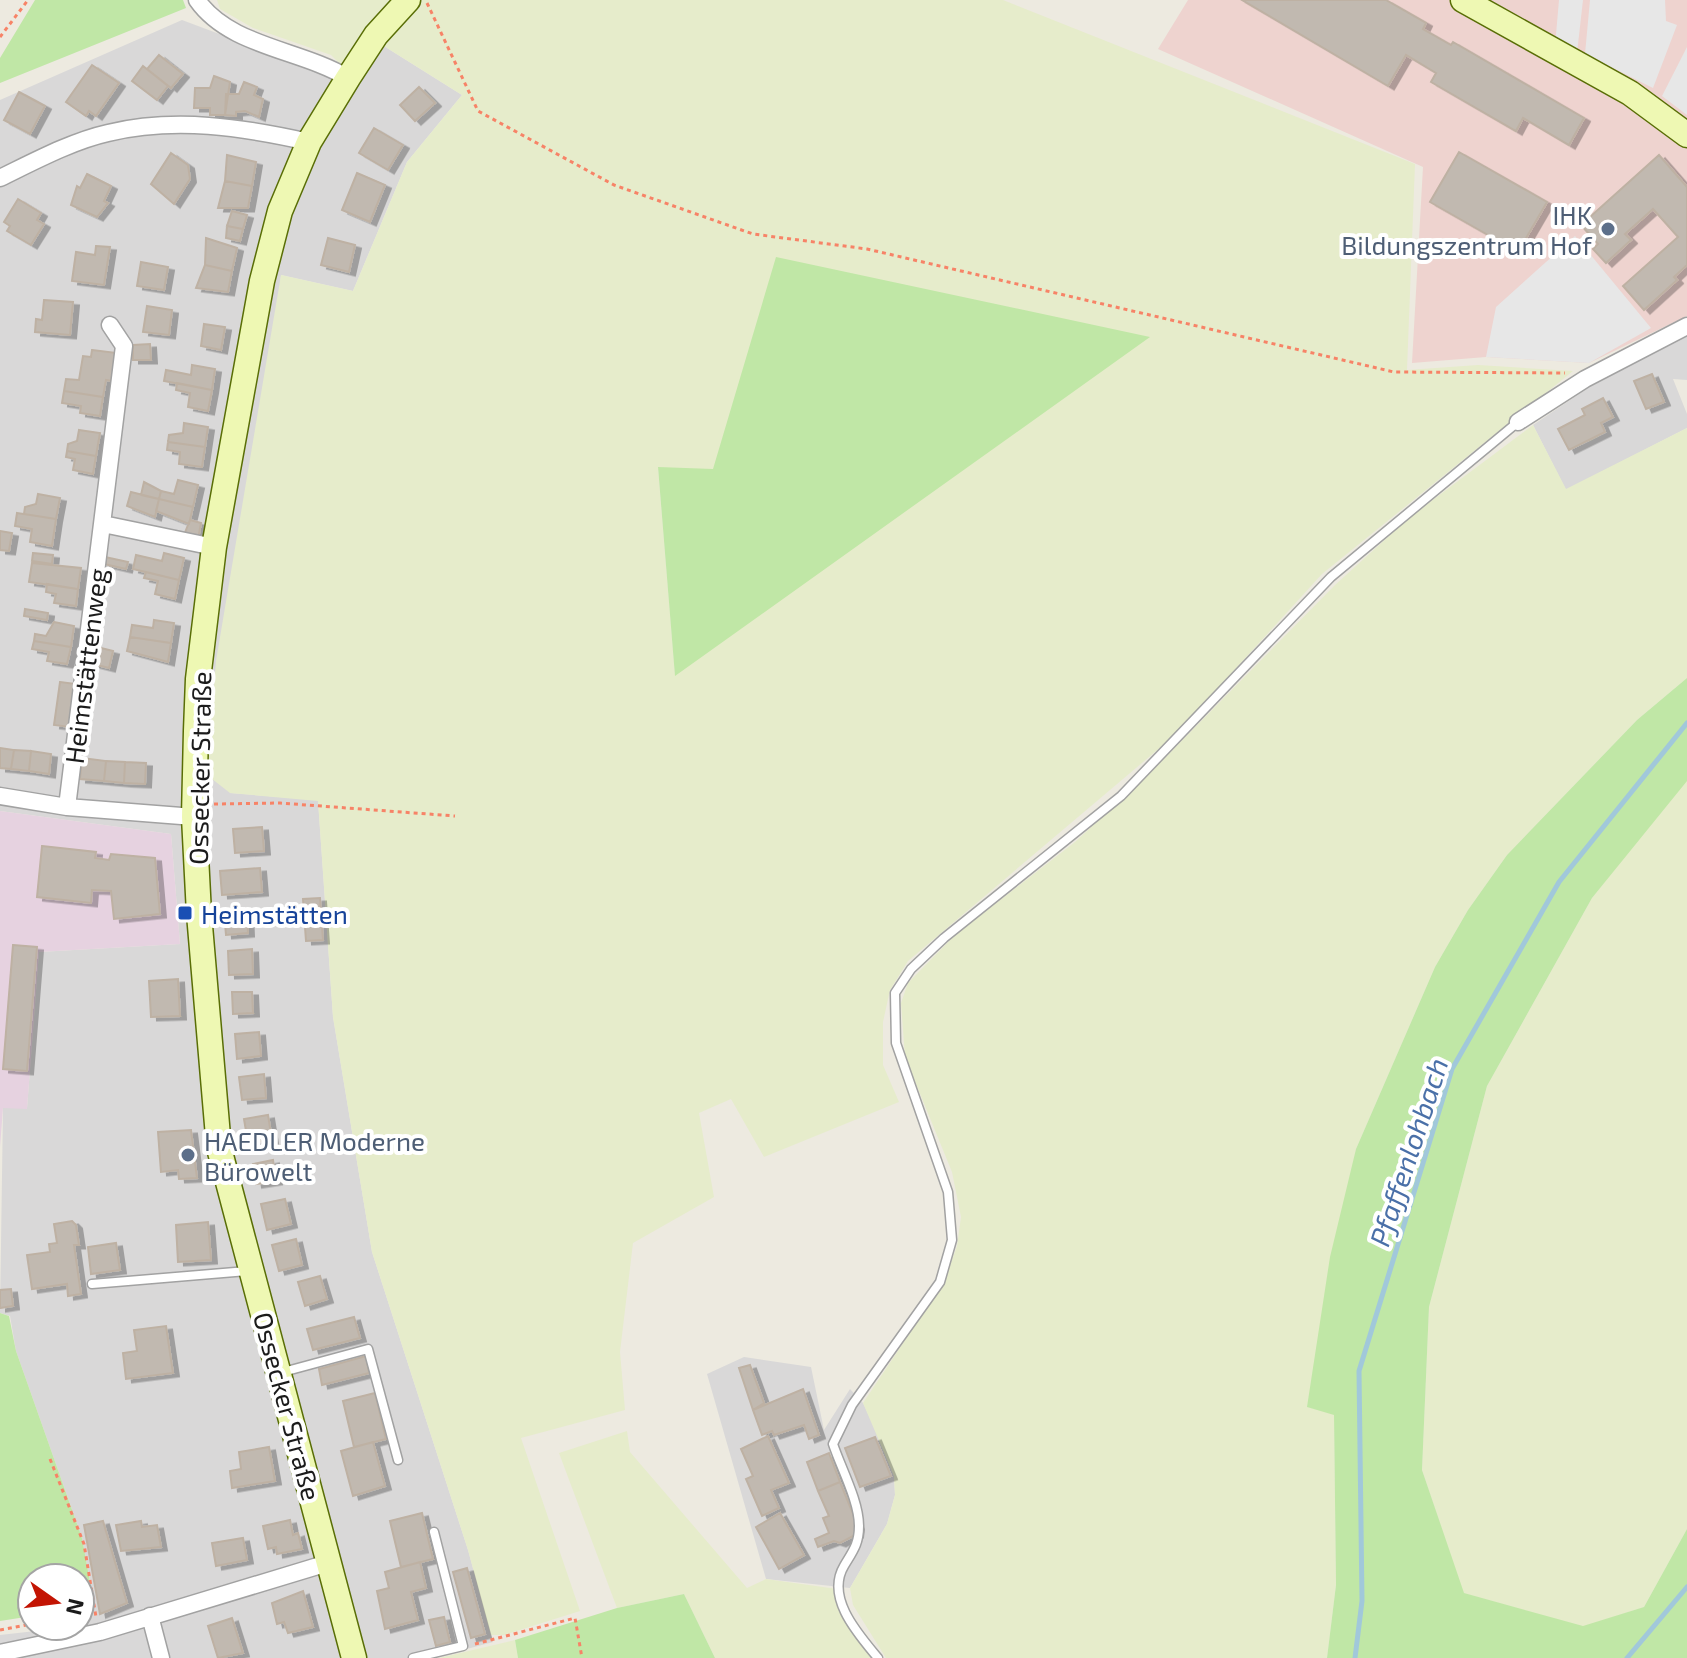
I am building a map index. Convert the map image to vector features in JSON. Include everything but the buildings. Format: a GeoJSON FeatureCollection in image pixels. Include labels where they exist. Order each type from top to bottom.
{"type":"FeatureCollection","features":[{"type":"Feature","properties":{"kind":"street"},"geometry":{"type":"LineString","coordinates":[[197,0],[209,17],[228,30],[325,64],[348,78]]}},
{"type":"Feature","properties":{"kind":"street","name":"Ossecker Straße"},"geometry":{"type":"LineString","coordinates":[[354,1658],[219,1148],[194,817],[198,679],[214,547],[262,281],[280,211],[309,142],[376,35],[408,0]]}},
{"type":"Feature","properties":{"kind":"street"},"geometry":{"type":"LineString","coordinates":[[1463,0],[1630,93],[1687,135]]}},
{"type":"Feature","properties":{"kind":"street"},"geometry":{"type":"LineString","coordinates":[[0,178],[106,133],[157,125],[251,129],[309,142]]}},
{"type":"Feature","properties":{"kind":"street","name":"Heimstättenweg"},"geometry":{"type":"LineString","coordinates":[[67,807],[124,346],[110,325]]}},
{"type":"Feature","properties":{"kind":"street"},"geometry":{"type":"LineString","coordinates":[[1518,422],[1585,379],[1687,326]]}},
{"type":"Feature","properties":{"kind":"street"},"geometry":{"type":"LineString","coordinates":[[103,524],[214,547]]}},
{"type":"Feature","properties":{"kind":"street"},"geometry":{"type":"LineString","coordinates":[[0,796],[67,807],[194,817]]}},
{"type":"Feature","properties":{"kind":"street"},"geometry":{"type":"LineString","coordinates":[[4,1654],[100,1632],[331,1562]]}},
{"type":"Feature","properties":{"kind":"street"},"geometry":{"type":"LineString","coordinates":[[150,1616],[161,1658]]}},
{"type":"Feature","properties":{"kind":"lane"},"geometry":{"type":"LineString","coordinates":[[878,1658],[849,1624],[839,1578],[855,1553],[859,1521],[833,1444],[840,1424],[940,1282],[952,1240],[948,1192],[896,1043],[895,993],[911,969],[944,938],[1121,796],[1331,577],[1518,422]]}},
{"type":"Feature","properties":{"kind":"lane"},"geometry":{"type":"LineString","coordinates":[[92,1284],[252,1271]]}},
{"type":"Feature","properties":{"kind":"lane"},"geometry":{"type":"LineString","coordinates":[[279,1373],[368,1349],[398,1460]]}},
{"type":"Feature","properties":{"kind":"lane"},"geometry":{"type":"LineString","coordinates":[[413,1658],[463,1646],[434,1532]]}},
{"type":"Feature","properties":{"kind":"path"},"geometry":{"type":"LineString","coordinates":[[0,37],[28,0]]}},
{"type":"Feature","properties":{"kind":"path"},"geometry":{"type":"LineString","coordinates":[[425,0],[478,111],[614,185],[753,234],[867,249],[1394,372],[1542,372],[1576,374],[1585,379]]}},
{"type":"Feature","properties":{"kind":"path"},"geometry":{"type":"LineString","coordinates":[[231,805],[280,803],[455,816]]}},
{"type":"Feature","properties":{"kind":"path"},"geometry":{"type":"LineString","coordinates":[[50,1459],[84,1544],[87,1562]]}},
{"type":"Feature","properties":{"kind":"path"},"geometry":{"type":"LineString","coordinates":[[96,1617],[100,1632]]}},
{"type":"Feature","properties":{"kind":"path"},"geometry":{"type":"LineString","coordinates":[[463,1646],[575,1618],[582,1658]]}},
{"type":"Feature","properties":{"kind":"shaded area"},"geometry":{"type":"Polygon","coordinates":[[[1188,0],[1687,0],[1687,316],[1589,363],[1486,357],[1412,363],[1423,167],[1158,49],[1188,0]]]}},
{"type":"Feature","properties":{"kind":"shaded area"},"geometry":{"type":"Polygon","coordinates":[[[1559,0],[1583,0],[1577,53],[1555,46],[1559,0]]]}},
{"type":"Feature","properties":{"kind":"shaded area"},"geometry":{"type":"Polygon","coordinates":[[[1590,0],[1665,0],[1666,21],[1677,25],[1653,88],[1585,54],[1590,0]]]}},
{"type":"Feature","properties":{"kind":"shaded area"},"geometry":{"type":"Polygon","coordinates":[[[182,20],[350,83],[379,43],[462,95],[407,162],[353,291],[281,275],[230,793],[318,800],[333,1017],[372,1252],[468,1550],[493,1642],[433,1658],[0,1658],[0,1635],[16,1633],[16,1642],[96,1642],[96,1562],[86,1562],[82,1538],[16,1351],[10,1316],[0,1313],[3,1108],[27,1108],[39,952],[180,944],[171,834],[0,811],[0,100],[182,20]]]}},
{"type":"Feature","properties":{"kind":"shaded area"},"geometry":{"type":"Polygon","coordinates":[[[1687,47],[1687,115],[1662,96],[1687,47]]]}},
{"type":"Feature","properties":{"kind":"shaded area"},"geometry":{"type":"Polygon","coordinates":[[[1575,236],[1651,328],[1589,363],[1486,357],[1496,307],[1575,236]]]}},
{"type":"Feature","properties":{"kind":"shaded area"},"geometry":{"type":"Polygon","coordinates":[[[1687,335],[1687,380],[1673,379],[1687,414],[1687,428],[1566,490],[1533,425],[1588,388],[1687,335]]]}},
{"type":"Feature","properties":{"kind":"shaded area"},"geometry":{"type":"Polygon","coordinates":[[[0,811],[171,834],[180,944],[39,952],[27,1109],[3,1108],[0,1147],[0,811]]]}},
{"type":"Feature","properties":{"kind":"shaded area"},"geometry":{"type":"Polygon","coordinates":[[[744,1357],[811,1367],[824,1430],[850,1389],[863,1403],[886,1451],[894,1476],[895,1495],[887,1524],[850,1588],[766,1579],[707,1374],[744,1357]]]}},
{"type":"Feature","properties":{"kind":"green space"},"geometry":{"type":"Polygon","coordinates":[[[35,0],[183,0],[186,8],[0,83],[0,58],[35,0]]]}},
{"type":"Feature","properties":{"kind":"green space"},"geometry":{"type":"Polygon","coordinates":[[[217,0],[397,0],[342,66],[331,55],[253,28],[220,9],[217,0]]]}},
{"type":"Feature","properties":{"kind":"green space"},"geometry":{"type":"Polygon","coordinates":[[[415,0],[1003,0],[1415,164],[1407,370],[1478,365],[1573,371],[1322,574],[1175,735],[908,961],[890,990],[883,1022],[883,1065],[899,1102],[764,1157],[731,1099],[699,1113],[714,1197],[633,1243],[620,1352],[625,1410],[521,1438],[580,1611],[504,1635],[491,1635],[468,1550],[372,1252],[333,1017],[318,801],[230,793],[207,775],[216,661],[281,275],[353,291],[407,162],[462,95],[379,43],[415,0]],[[658,468],[675,676],[712,470],[658,468]]]}},
{"type":"Feature","properties":{"kind":"green space"},"geometry":{"type":"Polygon","coordinates":[[[776,257],[1150,337],[675,676],[658,467],[713,469],[776,257]]]}},
{"type":"Feature","properties":{"kind":"green space"},"geometry":{"type":"Polygon","coordinates":[[[1533,425],[1566,489],[1687,428],[1687,678],[1637,720],[1507,855],[1468,910],[1435,967],[1356,1149],[1308,1407],[1334,1414],[1336,1585],[1327,1658],[886,1658],[853,1605],[850,1588],[887,1524],[895,1495],[894,1476],[863,1403],[944,1282],[957,1246],[961,1217],[952,1172],[905,1057],[901,1003],[908,983],[955,935],[1075,842],[1152,771],[1335,585],[1410,517],[1533,425]]]}},
{"type":"Feature","properties":{"kind":"green space"},"geometry":{"type":"Polygon","coordinates":[[[1687,678],[1687,781],[1592,898],[1487,1086],[1429,1307],[1422,1470],[1464,1593],[1583,1626],[1644,1607],[1687,1529],[1687,1658],[1327,1658],[1336,1585],[1334,1415],[1307,1407],[1330,1257],[1356,1149],[1435,967],[1468,910],[1507,855],[1637,720],[1687,678]]]}},
{"type":"Feature","properties":{"kind":"green space"},"geometry":{"type":"Polygon","coordinates":[[[1687,781],[1687,1529],[1644,1607],[1583,1627],[1463,1593],[1422,1470],[1429,1307],[1487,1086],[1592,898],[1687,781]]]}},
{"type":"Feature","properties":{"kind":"green space"},"geometry":{"type":"Polygon","coordinates":[[[0,1313],[9,1316],[16,1351],[82,1538],[86,1562],[16,1562],[16,1618],[0,1621],[0,1313]]]}},
{"type":"Feature","properties":{"kind":"green space"},"geometry":{"type":"Polygon","coordinates":[[[627,1431],[630,1452],[747,1588],[766,1579],[837,1589],[847,1624],[873,1658],[715,1658],[684,1594],[617,1608],[559,1453],[627,1431]]]}},
{"type":"Feature","properties":{"kind":"green space"},"geometry":{"type":"Polygon","coordinates":[[[684,1594],[715,1658],[518,1658],[515,1640],[617,1608],[684,1594]]]}},
{"type":"Feature","properties":{"kind":"green space"},"geometry":{"type":"Polygon","coordinates":[[[515,1640],[518,1658],[439,1658],[515,1640]]]}},
{"type":"Feature","properties":{"kind":"waterway","name":"Pfaffenlohbach"},"geometry":{"type":"LineString","coordinates":[[1355,1658],[1362,1601],[1359,1371],[1452,1069],[1559,882],[1687,723]]}},
{"type":"Feature","properties":{"kind":"waterway"},"geometry":{"type":"LineString","coordinates":[[1627,1658],[1687,1587]]}},
{"type":"Feature","properties":{"kind":"place","name":"IHK Bildungszentrum Hof"},"geometry":{"type":"Point","coordinates":[1608,229]}},
{"type":"Feature","properties":{"kind":"place","name":"Heimstätten"},"geometry":{"type":"Point","coordinates":[185,913]}},
{"type":"Feature","properties":{"kind":"place","name":"HAEDLER Moderne Bürowelt"},"geometry":{"type":"Point","coordinates":[188,1155]}}]}
